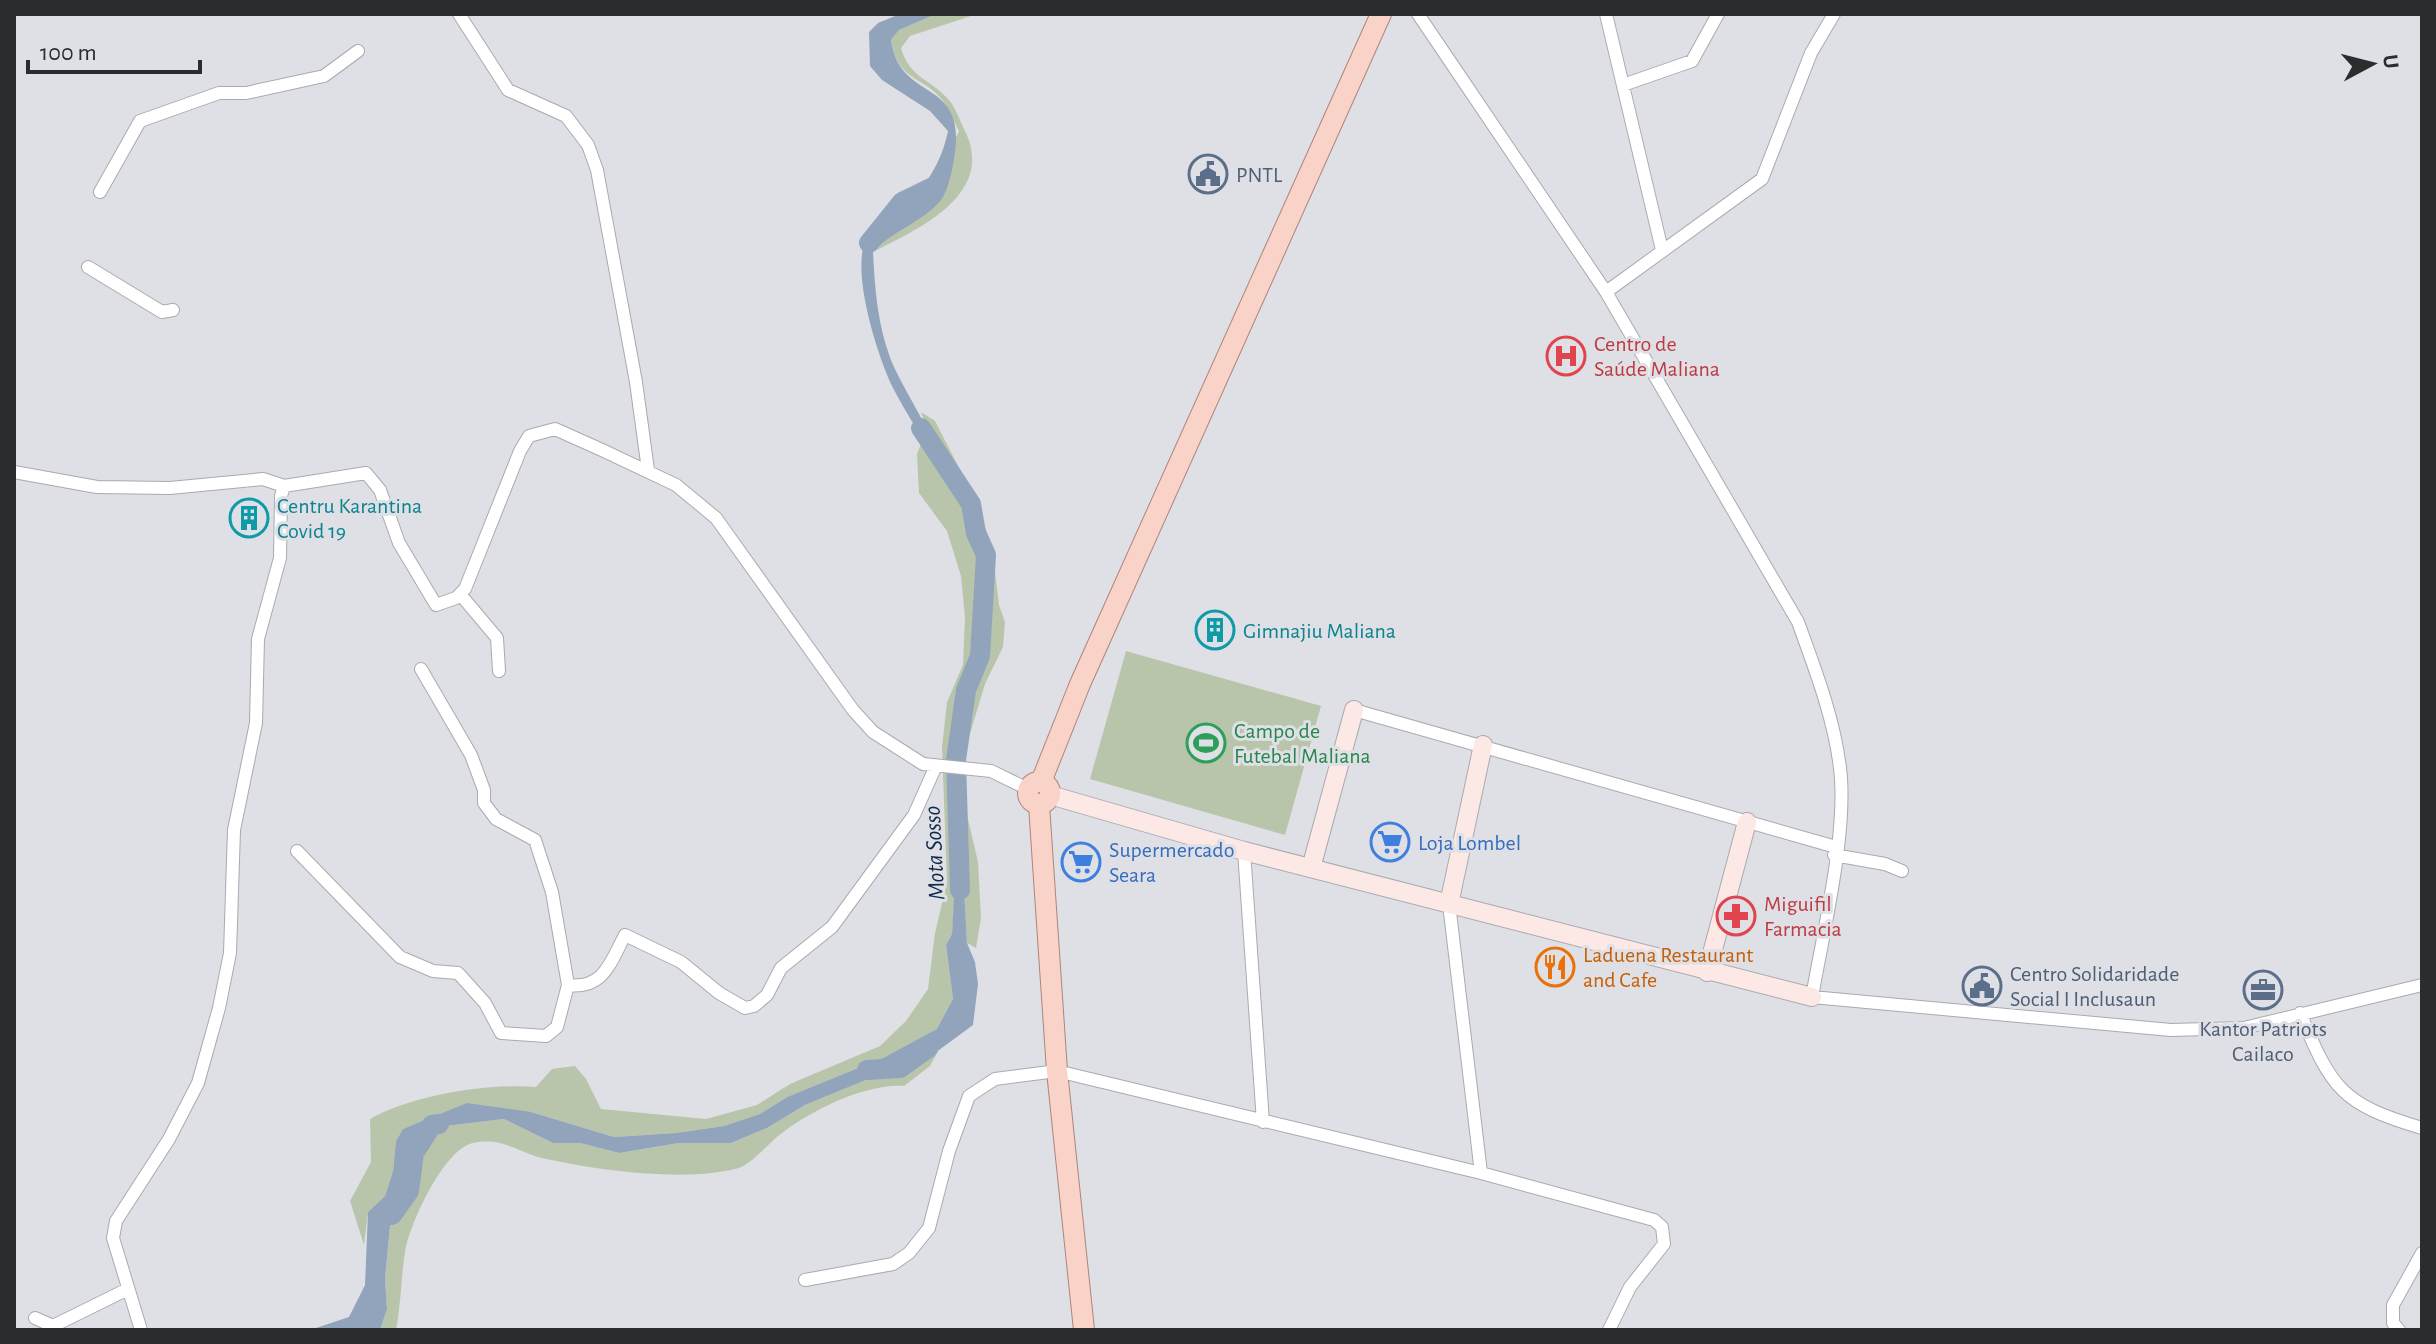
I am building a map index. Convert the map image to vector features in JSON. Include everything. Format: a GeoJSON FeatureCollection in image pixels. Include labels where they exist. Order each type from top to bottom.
{"type":"FeatureCollection","features":[{"type":"Feature","properties":{"kind":"main road"},"geometry":{"type":"LineString","coordinates":[[1084,1330],[1057,1071],[1039,793],[1080,684],[1381,14]]}},
{"type":"Feature","properties":{"kind":"street"},"geometry":{"type":"LineString","coordinates":[[459,14],[508,90],[566,116],[588,145],[597,170],[636,382],[648,470]]}},
{"type":"Feature","properties":{"kind":"street"},"geometry":{"type":"LineString","coordinates":[[1418,14],[1606,292],[1798,622],[1822,693],[1840,769],[1835,851],[1812,997]]}},
{"type":"Feature","properties":{"kind":"street"},"geometry":{"type":"LineString","coordinates":[[1606,14],[1662,250]]}},
{"type":"Feature","properties":{"kind":"street"},"geometry":{"type":"LineString","coordinates":[[1623,85],[1692,61],[1718,14]]}},
{"type":"Feature","properties":{"kind":"street"},"geometry":{"type":"LineString","coordinates":[[1606,292],[1762,179],[1811,53],[1834,14]]}},
{"type":"Feature","properties":{"kind":"street"},"geometry":{"type":"LineString","coordinates":[[100,192],[140,121],[219,93],[246,93],[324,76],[358,51]]}},
{"type":"Feature","properties":{"kind":"street"},"geometry":{"type":"LineString","coordinates":[[88,267],[162,312],[173,310]]}},
{"type":"Feature","properties":{"kind":"street"},"geometry":{"type":"LineString","coordinates":[[14,472],[97,487],[170,488],[263,479],[284,486],[366,473],[380,490],[399,543],[436,605],[460,594],[529,436],[555,429],[676,485],[716,518],[853,710],[873,732],[912,759],[935,768],[991,771],[1039,793],[1244,851],[1812,997],[2171,1030],[2244,1028],[2422,985]]}},
{"type":"Feature","properties":{"kind":"street"},"geometry":{"type":"LineString","coordinates":[[141,1330],[113,1238],[116,1221],[169,1139],[198,1083],[219,1008],[230,953],[234,830],[256,723],[258,639],[280,558],[281,496],[284,486]]}},
{"type":"Feature","properties":{"kind":"street"},"geometry":{"type":"LineString","coordinates":[[460,594],[497,638],[499,671]]}},
{"type":"Feature","properties":{"kind":"street"},"geometry":{"type":"LineString","coordinates":[[297,851],[400,957],[433,971],[458,973],[485,1003],[501,1033],[546,1036],[557,1027],[568,985],[552,892],[535,840],[496,819],[484,803],[484,790],[471,755],[421,669]]}},
{"type":"Feature","properties":{"kind":"street"},"geometry":{"type":"LineString","coordinates":[[1311,868],[1354,710],[1747,822],[1902,871]]}},
{"type":"Feature","properties":{"kind":"street"},"geometry":{"type":"LineString","coordinates":[[1481,1173],[1449,904],[1483,745]]}},
{"type":"Feature","properties":{"kind":"street"},"geometry":{"type":"LineString","coordinates":[[568,985],[586,987],[597,981],[625,935],[681,962],[719,993],[745,1008],[754,1006],[767,995],[781,968],[832,927],[914,815],[935,768]]}},
{"type":"Feature","properties":{"kind":"street"},"geometry":{"type":"LineString","coordinates":[[1707,972],[1747,822]]}},
{"type":"Feature","properties":{"kind":"street"},"geometry":{"type":"LineString","coordinates":[[1244,851],[1263,1122]]}},
{"type":"Feature","properties":{"kind":"street"},"geometry":{"type":"LineString","coordinates":[[2300,1013],[2335,1085],[2359,1106],[2422,1128]]}},
{"type":"Feature","properties":{"kind":"street"},"geometry":{"type":"LineString","coordinates":[[805,1280],[893,1264],[909,1253],[929,1228],[949,1151],[969,1096],[995,1079],[1057,1071],[1481,1173],[1654,1220],[1662,1227],[1664,1244],[1630,1287],[1609,1330]]}},
{"type":"Feature","properties":{"kind":"street"},"geometry":{"type":"LineString","coordinates":[[2399,1330],[2393,1323],[2393,1305],[2422,1253]]}},
{"type":"Feature","properties":{"kind":"street"},"geometry":{"type":"LineString","coordinates":[[35,1318],[53,1326],[128,1289]]}},
{"type":"Feature","properties":{"kind":"green space"},"geometry":{"type":"Polygon","coordinates":[[[936,14],[977,14],[910,36],[901,48],[915,72],[953,106],[971,150],[971,171],[963,189],[949,205],[912,232],[873,252],[884,240],[920,217],[959,131],[936,93],[899,64],[891,40],[899,30],[936,14]]]}},
{"type":"Feature","properties":{"kind":"green space"},"geometry":{"type":"Polygon","coordinates":[[[921,412],[935,421],[974,497],[992,546],[999,605],[1005,622],[1003,647],[985,684],[963,757],[967,815],[978,862],[981,918],[976,948],[967,943],[963,870],[957,862],[952,934],[946,945],[953,999],[937,1030],[885,1057],[787,1097],[760,1114],[724,1126],[614,1137],[531,1112],[430,1119],[403,1129],[396,1141],[393,1171],[385,1196],[368,1212],[364,1245],[350,1201],[371,1162],[370,1119],[387,1111],[451,1092],[495,1087],[536,1087],[552,1069],[575,1066],[586,1079],[601,1109],[706,1119],[757,1105],[790,1084],[880,1046],[906,1021],[928,989],[935,933],[947,882],[942,747],[947,702],[963,665],[965,618],[961,576],[947,531],[919,493],[917,454],[923,439],[940,464],[921,412]]]}},
{"type":"Feature","properties":{"kind":"green space","name":"Campo de Futebal Maliana"},"geometry":{"type":"Polygon","coordinates":[[[1126,651],[1321,706],[1285,835],[1090,779],[1126,651]]]}},
{"type":"Feature","properties":{"kind":"green space"},"geometry":{"type":"Polygon","coordinates":[[[939,1050],[930,1066],[904,1086],[872,1089],[821,1109],[790,1127],[752,1160],[735,1169],[690,1174],[638,1173],[542,1158],[492,1142],[473,1143],[462,1148],[440,1172],[421,1206],[408,1239],[396,1330],[380,1330],[387,1309],[385,1278],[390,1226],[406,1205],[406,1171],[413,1147],[446,1126],[504,1119],[553,1143],[580,1143],[619,1153],[679,1143],[731,1143],[767,1128],[805,1105],[939,1050]]]}},
{"type":"Feature","properties":{"kind":"water"},"geometry":{"type":"Polygon","coordinates":[[[900,14],[936,14],[899,30],[891,40],[897,60],[907,74],[943,102],[952,114],[956,132],[954,159],[948,186],[941,200],[873,252],[875,281],[881,325],[894,367],[932,440],[942,467],[910,418],[887,374],[867,310],[861,266],[863,248],[869,235],[894,217],[921,189],[935,168],[948,131],[930,111],[882,80],[870,66],[869,32],[878,23],[900,14]]]}},
{"type":"Feature","properties":{"kind":"water"},"geometry":{"type":"Polygon","coordinates":[[[956,861],[963,870],[967,943],[975,962],[978,984],[973,1025],[939,1050],[805,1105],[767,1128],[731,1143],[679,1143],[619,1153],[580,1143],[553,1143],[504,1119],[446,1126],[413,1147],[406,1171],[406,1205],[390,1226],[385,1278],[387,1309],[380,1330],[310,1330],[349,1317],[365,1285],[368,1212],[385,1196],[393,1171],[396,1141],[403,1129],[467,1103],[531,1112],[614,1137],[724,1126],[760,1114],[787,1097],[885,1057],[937,1029],[953,999],[946,945],[952,934],[956,861]]]}},
{"type":"Feature","properties":{"kind":"waterway","name":"Mota Sosso"},"geometry":{"type":"LineString","coordinates":[[869,243],[902,202],[937,185]]}},
{"type":"Feature","properties":{"kind":"waterway","name":"Mota Sosso"},"geometry":{"type":"LineString","coordinates":[[921,428],[971,504],[976,533],[986,555],[980,656],[966,690],[956,760],[960,890]]}},
{"type":"Feature","properties":{"kind":"waterway","name":"Mota Sosso"},"geometry":{"type":"LineString","coordinates":[[867,1070],[900,1068],[928,1048]]}},
{"type":"Feature","properties":{"kind":"waterway","name":"Mota Sosso"},"geometry":{"type":"LineString","coordinates":[[392,1215],[409,1191],[414,1153],[432,1125],[439,1124]]}},
{"type":"Feature","properties":{"kind":"place","name":"PNTL"},"geometry":{"type":"Point","coordinates":[1208,174]}},
{"type":"Feature","properties":{"kind":"place","name":"Centro de Saúde Maliana"},"geometry":{"type":"Point","coordinates":[1566,356]}},
{"type":"Feature","properties":{"kind":"place","name":"Centru Karantina Covid 19"},"geometry":{"type":"Point","coordinates":[249,518]}},
{"type":"Feature","properties":{"kind":"place","name":"Gimnajiu Maliana"},"geometry":{"type":"Point","coordinates":[1215,630]}},
{"type":"Feature","properties":{"kind":"place","name":"Campo de Futebal Maliana"},"geometry":{"type":"Point","coordinates":[1206,743]}},
{"type":"Feature","properties":{"kind":"place","name":"Loja Lombel"},"geometry":{"type":"Point","coordinates":[1390,842]}},
{"type":"Feature","properties":{"kind":"place","name":"Supermercado Seara"},"geometry":{"type":"Point","coordinates":[1081,862]}},
{"type":"Feature","properties":{"kind":"place","name":"Miguifil Farmacia"},"geometry":{"type":"Point","coordinates":[1736,916]}},
{"type":"Feature","properties":{"kind":"place","name":"Laduena Restaurant and Cafe"},"geometry":{"type":"Point","coordinates":[1555,967]}},
{"type":"Feature","properties":{"kind":"place","name":"Centro Solidaridade Social I Inclusaun"},"geometry":{"type":"Point","coordinates":[1982,986]}},
{"type":"Feature","properties":{"kind":"place","name":"Kantor Patriots Cailaco"},"geometry":{"type":"Point","coordinates":[2263,990]}}]}
